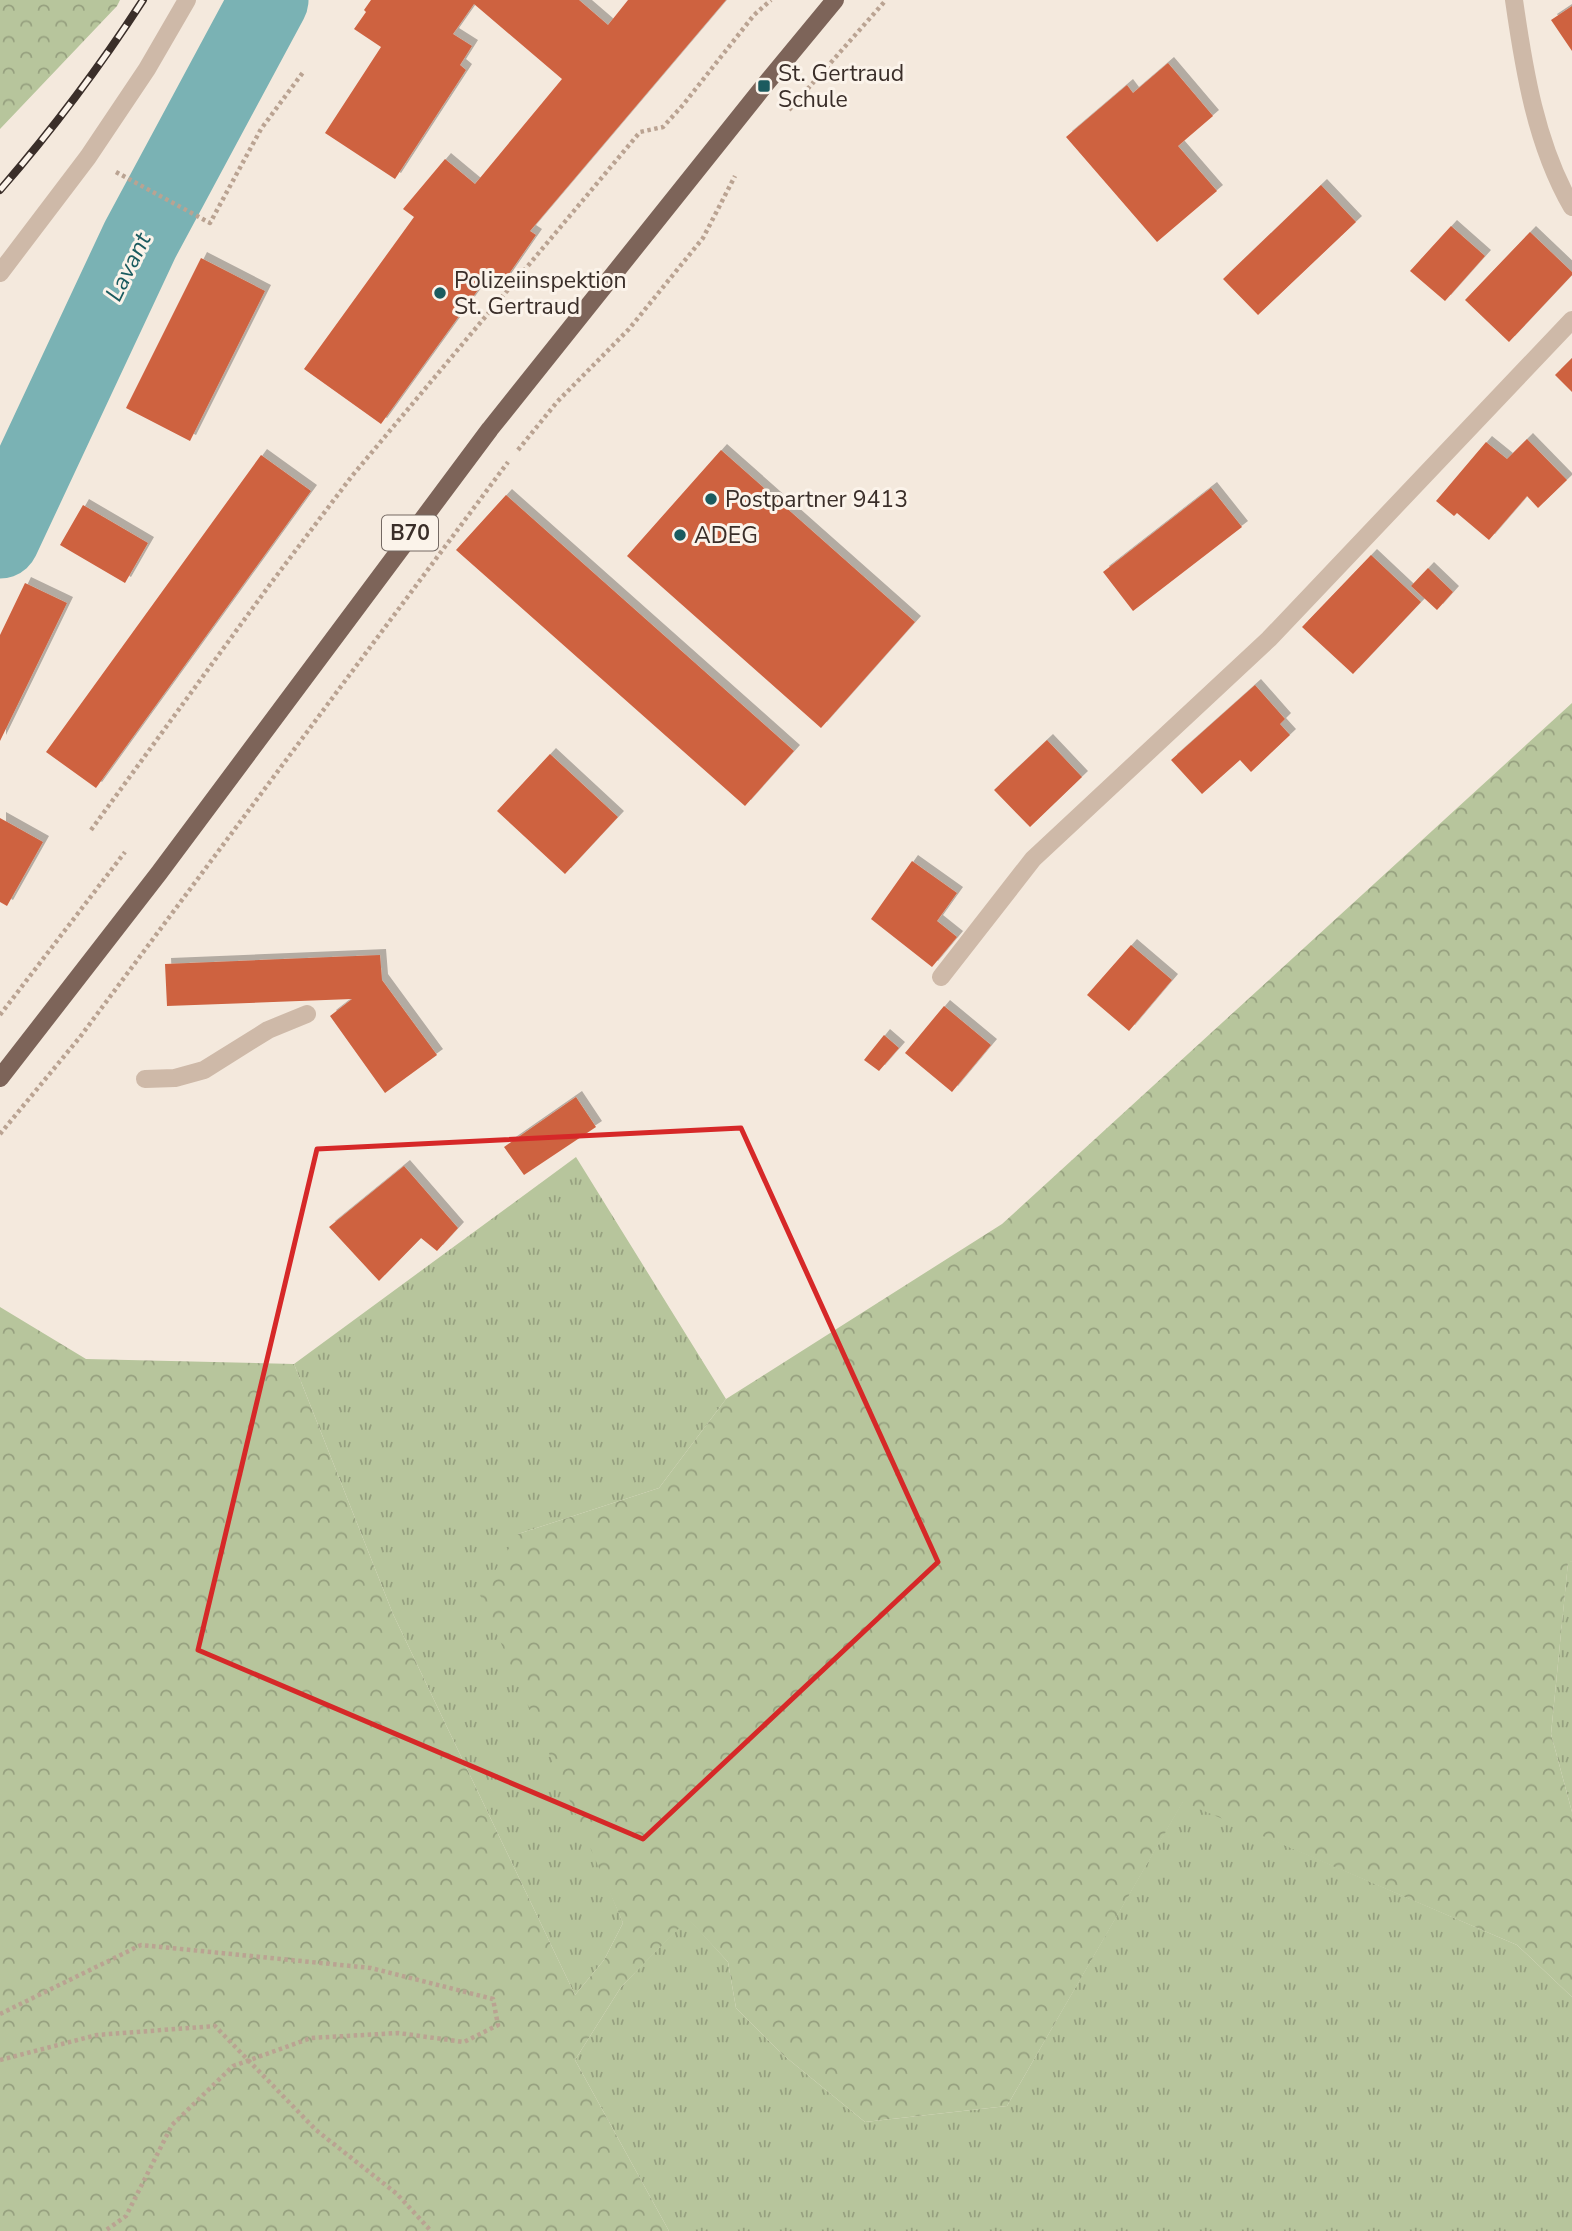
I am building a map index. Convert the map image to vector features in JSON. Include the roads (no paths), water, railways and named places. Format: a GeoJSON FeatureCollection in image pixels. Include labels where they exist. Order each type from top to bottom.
{"type":"FeatureCollection","features":[{"type":"Feature","properties":{"kind":"main road","name":"B70"},"geometry":{"type":"LineString","coordinates":[[0,1078],[159,873],[490,429],[835,0]]}},
{"type":"Feature","properties":{"kind":"street"},"geometry":{"type":"LineString","coordinates":[[0,273],[95,146],[147,69],[187,0]]}},
{"type":"Feature","properties":{"kind":"street"},"geometry":{"type":"LineString","coordinates":[[1514,0],[1540,133],[1572,207]]}},
{"type":"Feature","properties":{"kind":"street"},"geometry":{"type":"LineString","coordinates":[[941,977],[1033,859],[1269,639],[1572,320]]}},
{"type":"Feature","properties":{"kind":"street"},"geometry":{"type":"LineString","coordinates":[[145,1079],[175,1078],[204,1070],[268,1030],[307,1014]]}},
{"type":"Feature","properties":{"kind":"waterway","name":"Lavant"},"geometry":{"type":"LineString","coordinates":[[0,539],[140,240],[269,0]]}},
{"type":"Feature","properties":{"kind":"railway"},"geometry":{"type":"LineString","coordinates":[[0,190],[75,98],[143,0]]}},
{"type":"Feature","properties":{"kind":"place","name":"St. Gertraud Schule"},"geometry":{"type":"Point","coordinates":[764,86]}},
{"type":"Feature","properties":{"kind":"place","name":"Polizeiinspektion St. Gertraud"},"geometry":{"type":"Point","coordinates":[440,293]}},
{"type":"Feature","properties":{"kind":"place","name":"Postpartner 9413"},"geometry":{"type":"Point","coordinates":[711,499]}},
{"type":"Feature","properties":{"kind":"place","name":"ADEG"},"geometry":{"type":"Point","coordinates":[680,535]}}]}
